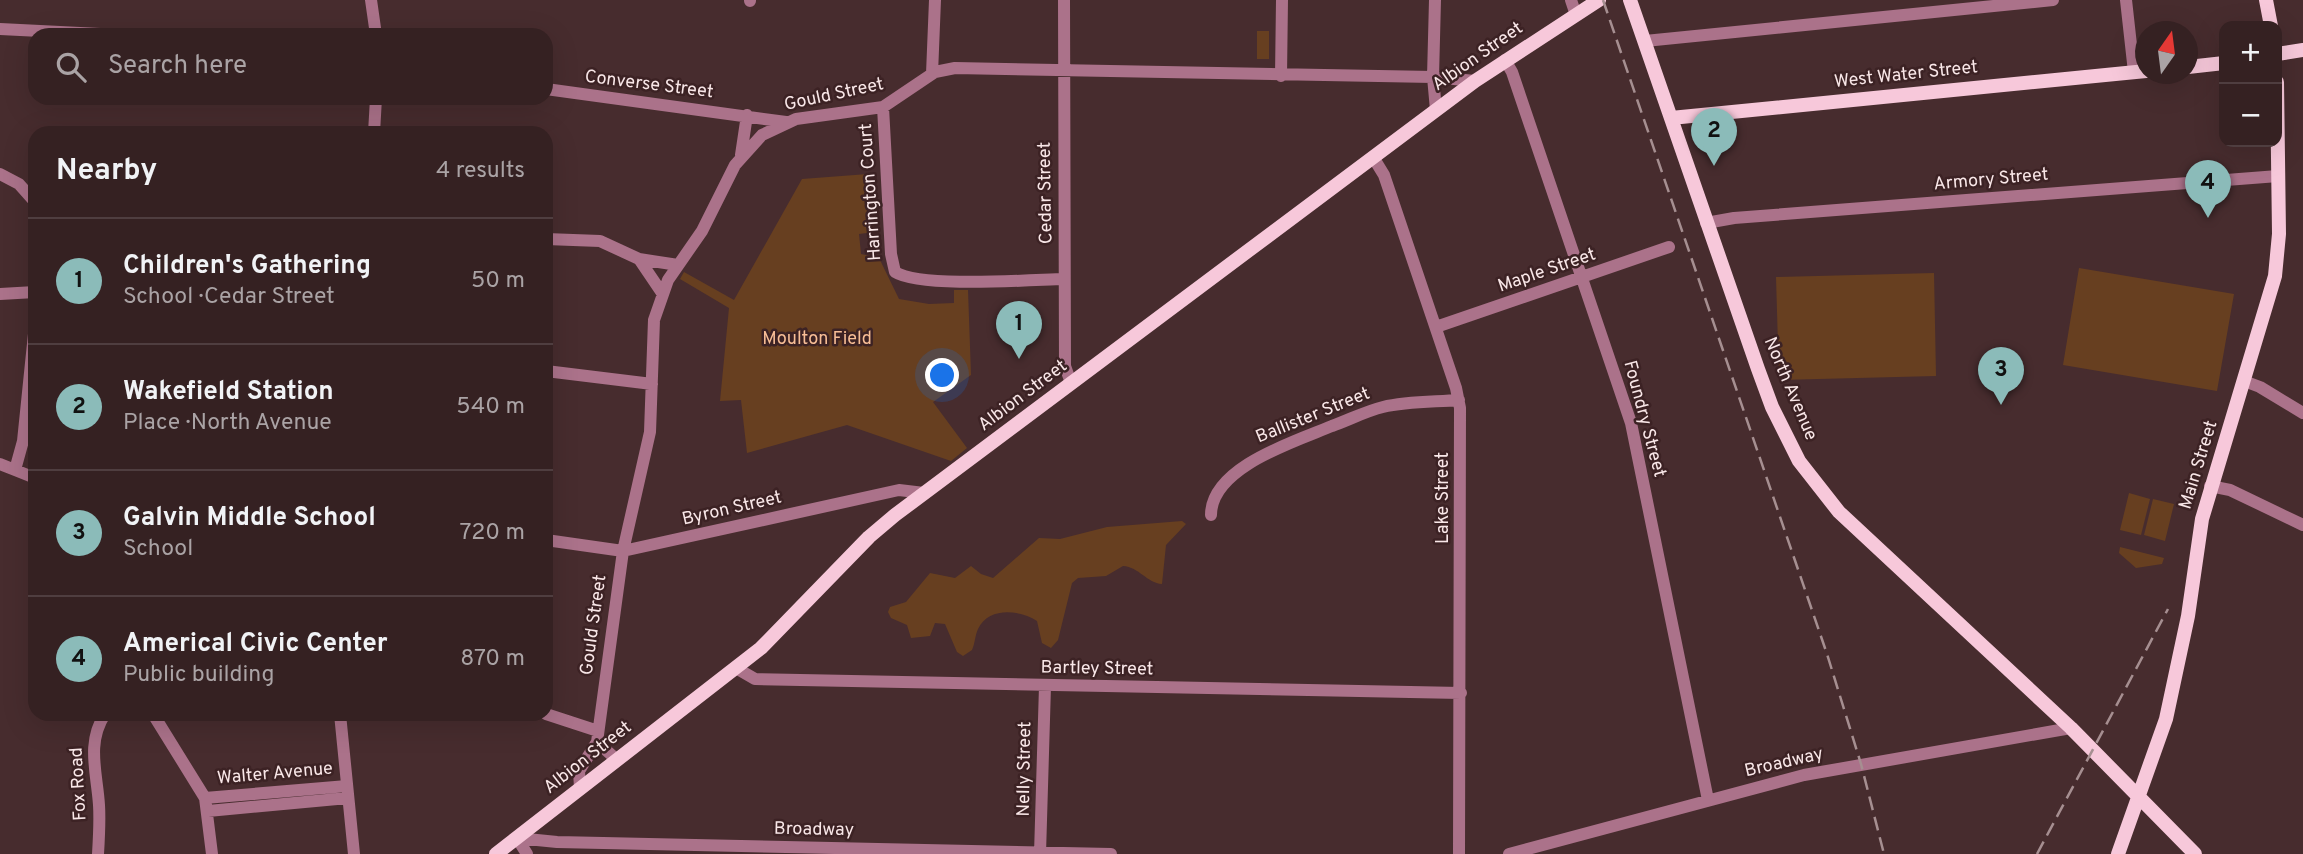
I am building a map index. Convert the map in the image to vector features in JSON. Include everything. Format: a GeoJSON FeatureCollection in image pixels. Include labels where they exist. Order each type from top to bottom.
{"type":"FeatureCollection","features":[{"type":"Feature","properties":{"kind":"main road","name":"Albion Street"},"geometry":{"type":"LineString","coordinates":[[496,854],[736,668],[781,630],[869,537],[924,493],[1475,81],[1600,0]]}},
{"type":"Feature","properties":{"kind":"main road","name":"North Avenue"},"geometry":{"type":"LineString","coordinates":[[1630,0],[1772,407],[1788,441],[1812,479],[1839,512],[2071,728],[2195,854]]}},
{"type":"Feature","properties":{"kind":"main road"},"geometry":{"type":"LineString","coordinates":[[2266,0],[2270,21]]}},
{"type":"Feature","properties":{"kind":"main road"},"geometry":{"type":"LineString","coordinates":[[2282,53],[2303,50]]}},
{"type":"Feature","properties":{"kind":"main road"},"geometry":{"type":"LineString","coordinates":[[2198,65],[2219,63]]}},
{"type":"Feature","properties":{"kind":"main road","name":"West Water Street"},"geometry":{"type":"LineString","coordinates":[[1671,118],[2135,72]]}},
{"type":"Feature","properties":{"kind":"main road","name":"Main Street"},"geometry":{"type":"LineString","coordinates":[[2118,854],[2160,741],[2188,617],[2197,547],[2210,486],[2265,318],[2277,266],[2277,84]]}},
{"type":"Feature","properties":{"kind":"street"},"geometry":{"type":"LineString","coordinates":[[370,0],[375,28]]}},
{"type":"Feature","properties":{"kind":"street"},"geometry":{"type":"LineString","coordinates":[[932,74],[935,0]]}},
{"type":"Feature","properties":{"kind":"street","name":"Cedar Street"},"geometry":{"type":"LineString","coordinates":[[1064,0],[1062,72],[1065,366],[1071,383]]}},
{"type":"Feature","properties":{"kind":"street"},"geometry":{"type":"LineString","coordinates":[[1281,75],[1282,0]]}},
{"type":"Feature","properties":{"kind":"street"},"geometry":{"type":"LineString","coordinates":[[1435,0],[1433,77],[1436,110]]}},
{"type":"Feature","properties":{"kind":"street"},"geometry":{"type":"LineString","coordinates":[[1571,0],[1576,15]]}},
{"type":"Feature","properties":{"kind":"street"},"geometry":{"type":"LineString","coordinates":[[1645,41],[2053,0]]}},
{"type":"Feature","properties":{"kind":"street"},"geometry":{"type":"LineString","coordinates":[[2126,0],[2135,46]]}},
{"type":"Feature","properties":{"kind":"street"},"geometry":{"type":"LineString","coordinates":[[0,29],[28,30]]}},
{"type":"Feature","properties":{"kind":"street","name":"Foundry Street"},"geometry":{"type":"LineString","coordinates":[[1505,60],[1512,72],[1630,423],[1708,800]]}},
{"type":"Feature","properties":{"kind":"street","name":"Gould Street"},"geometry":{"type":"LineString","coordinates":[[580,788],[579,771],[598,737],[623,551],[649,441],[652,330],[662,293],[705,226],[741,155],[762,135],[786,121],[883,107],[932,74],[947,69],[1433,77],[1475,81]]}},
{"type":"Feature","properties":{"kind":"street","name":"Converse Street"},"geometry":{"type":"LineString","coordinates":[[553,90],[786,121]]}},
{"type":"Feature","properties":{"kind":"street"},"geometry":{"type":"LineString","coordinates":[[374,126],[376,105]]}},
{"type":"Feature","properties":{"kind":"street","name":"Harrington Court"},"geometry":{"type":"LineString","coordinates":[[883,107],[891,254],[895,272],[905,278],[929,279],[1065,279]]}},
{"type":"Feature","properties":{"kind":"street"},"geometry":{"type":"LineString","coordinates":[[741,155],[747,115]]}},
{"type":"Feature","properties":{"kind":"street","name":"Lake Street"},"geometry":{"type":"LineString","coordinates":[[1373,157],[1384,175],[1459,400],[1459,854]]}},
{"type":"Feature","properties":{"kind":"street"},"geometry":{"type":"LineString","coordinates":[[0,174],[19,184],[28,194]]}},
{"type":"Feature","properties":{"kind":"street","name":"Armory Street"},"geometry":{"type":"LineString","coordinates":[[1706,223],[1758,216],[2278,176]]}},
{"type":"Feature","properties":{"kind":"street"},"geometry":{"type":"LineString","coordinates":[[553,239],[600,241],[639,259],[678,265]]}},
{"type":"Feature","properties":{"kind":"street","name":"Maple Street"},"geometry":{"type":"LineString","coordinates":[[1436,327],[1669,247]]}},
{"type":"Feature","properties":{"kind":"street"},"geometry":{"type":"LineString","coordinates":[[639,259],[662,293]]}},
{"type":"Feature","properties":{"kind":"street"},"geometry":{"type":"LineString","coordinates":[[0,295],[28,293]]}},
{"type":"Feature","properties":{"kind":"street"},"geometry":{"type":"LineString","coordinates":[[553,372],[652,384]]}},
{"type":"Feature","properties":{"kind":"street"},"geometry":{"type":"LineString","coordinates":[[2244,381],[2260,387],[2303,413]]}},
{"type":"Feature","properties":{"kind":"street"},"geometry":{"type":"LineString","coordinates":[[15,470],[23,441],[28,392]]}},
{"type":"Feature","properties":{"kind":"street","name":"Ballister Street"},"geometry":{"type":"LineString","coordinates":[[1211,515],[1217,493],[1226,483],[1251,462],[1273,450],[1381,407],[1459,400]]}},
{"type":"Feature","properties":{"kind":"street"},"geometry":{"type":"LineString","coordinates":[[0,464],[28,475]]}},
{"type":"Feature","properties":{"kind":"street"},"geometry":{"type":"LineString","coordinates":[[2210,486],[2230,490],[2303,525]]}},
{"type":"Feature","properties":{"kind":"street","name":"Byron Street"},"geometry":{"type":"LineString","coordinates":[[553,541],[623,551],[897,490],[924,493]]}},
{"type":"Feature","properties":{"kind":"street","name":"Bartley Street"},"geometry":{"type":"LineString","coordinates":[[736,668],[755,679],[1461,692]]}},
{"type":"Feature","properties":{"kind":"street","name":"Nelly Street"},"geometry":{"type":"LineString","coordinates":[[1041,853],[1045,686]]}},
{"type":"Feature","properties":{"kind":"street"},"geometry":{"type":"LineString","coordinates":[[553,717],[598,737],[617,760]]}},
{"type":"Feature","properties":{"kind":"street","name":"Fox Road"},"geometry":{"type":"LineString","coordinates":[[98,854],[99,808],[93,747],[95,732],[101,721]]}},
{"type":"Feature","properties":{"kind":"street"},"geometry":{"type":"LineString","coordinates":[[157,721],[207,804],[212,854]]}},
{"type":"Feature","properties":{"kind":"street"},"geometry":{"type":"LineString","coordinates":[[341,721],[354,854]]}},
{"type":"Feature","properties":{"kind":"street","name":"Broadway"},"geometry":{"type":"LineString","coordinates":[[1509,854],[1772,783],[1872,762],[2071,728]]}},
{"type":"Feature","properties":{"kind":"street","name":"Walter Avenue"},"geometry":{"type":"LineString","coordinates":[[207,804],[348,792]]}},
{"type":"Feature","properties":{"kind":"street"},"geometry":{"type":"LineString","coordinates":[[517,838],[527,854]]}},
{"type":"Feature","properties":{"kind":"street","name":"Broadway"},"geometry":{"type":"LineString","coordinates":[[517,838],[557,842],[1111,854]]}},
{"type":"Feature","properties":{"kind":"green space"},"geometry":{"type":"Polygon","coordinates":[[[1257,31],[1269,31],[1269,59],[1257,59],[1257,31]]]}},
{"type":"Feature","properties":{"kind":"green space","name":"Moulton Field"},"geometry":{"type":"Polygon","coordinates":[[[868,174],[874,232],[859,234],[861,254],[879,258],[899,299],[929,304],[954,303],[954,290],[968,290],[971,375],[933,402],[967,448],[951,461],[847,425],[747,453],[741,400],[720,401],[729,308],[680,279],[684,272],[734,300],[802,179],[868,174]]]}},
{"type":"Feature","properties":{"kind":"green space"},"geometry":{"type":"Polygon","coordinates":[[[2079,268],[2234,294],[2217,391],[2063,365],[2079,268]]]}},
{"type":"Feature","properties":{"kind":"green space"},"geometry":{"type":"Polygon","coordinates":[[[1934,273],[1936,376],[1779,380],[1776,277],[1934,273]]]}},
{"type":"Feature","properties":{"kind":"green space"},"geometry":{"type":"Polygon","coordinates":[[[2129,493],[2150,499],[2141,535],[2120,530],[2129,493]]]}},
{"type":"Feature","properties":{"kind":"green space"},"geometry":{"type":"Polygon","coordinates":[[[2153,499],[2174,504],[2165,541],[2144,535],[2153,499]]]}},
{"type":"Feature","properties":{"kind":"green space"},"geometry":{"type":"Polygon","coordinates":[[[1182,521],[1186,524],[1166,545],[1162,584],[1123,566],[1106,576],[1078,578],[1072,583],[1058,640],[1051,648],[1042,643],[1037,621],[1022,614],[1005,612],[989,617],[977,631],[972,650],[963,656],[957,652],[945,624],[935,623],[930,636],[911,638],[907,625],[891,618],[888,612],[890,607],[906,602],[930,573],[955,578],[971,566],[981,574],[993,578],[1039,538],[1060,539],[1107,527],[1182,521]]]}},
{"type":"Feature","properties":{"kind":"green space"},"geometry":{"type":"Polygon","coordinates":[[[2120,547],[2164,558],[2162,564],[2136,568],[2119,553],[2120,547]]]}},
{"type":"Feature","properties":{"kind":"railway"},"geometry":{"type":"LineString","coordinates":[[1603,0],[1827,654],[1861,764],[1884,854]]}},
{"type":"Feature","properties":{"kind":"railway"},"geometry":{"type":"LineString","coordinates":[[2037,854],[2168,609]]}},
{"type":"Feature","properties":{"kind":"place","name":"Wakefield Station"},"geometry":{"type":"Point","coordinates":[1714,166]}},
{"type":"Feature","properties":{"kind":"place","name":"Americal Civic Center"},"geometry":{"type":"Point","coordinates":[2208,218]}},
{"type":"Feature","properties":{"kind":"place","name":"Children's Gathering"},"geometry":{"type":"Point","coordinates":[1019,359]}},
{"type":"Feature","properties":{"kind":"place","name":"Galvin Middle School"},"geometry":{"type":"Point","coordinates":[2001,405]}}]}
